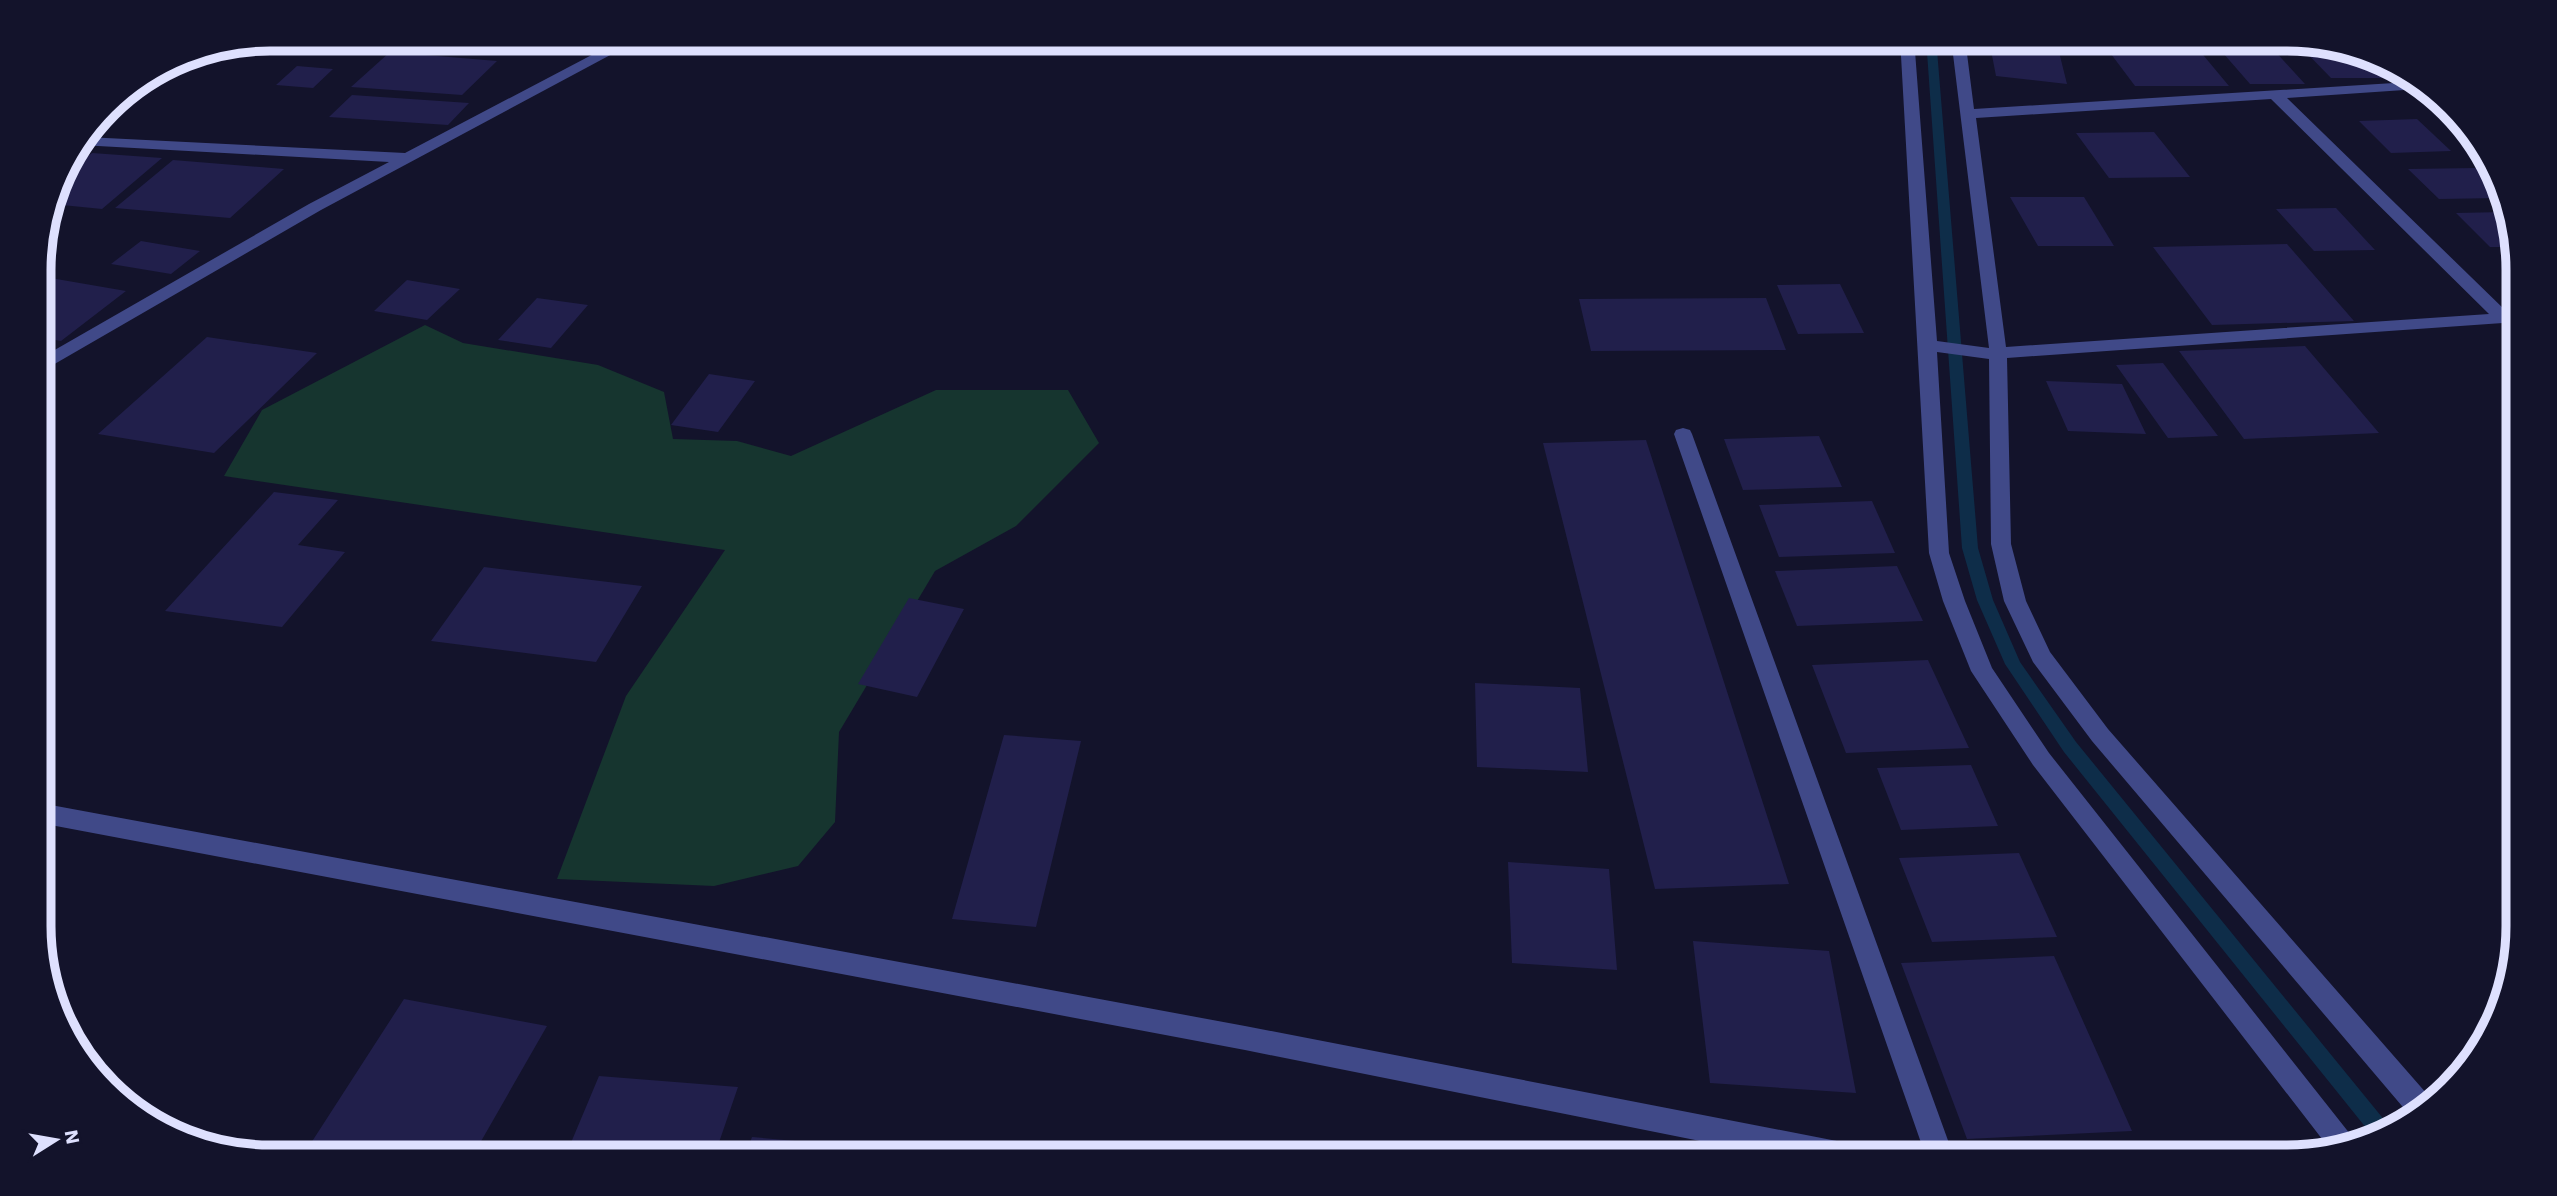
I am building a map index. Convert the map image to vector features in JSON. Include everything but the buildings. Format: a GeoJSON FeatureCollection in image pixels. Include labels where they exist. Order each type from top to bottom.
{"type":"FeatureCollection","features":[{"type":"Feature","properties":{"kind":"street"},"geometry":{"type":"LineString","coordinates":[[51,360],[315,207],[611,51]]}},
{"type":"Feature","properties":{"kind":"street"},"geometry":{"type":"LineString","coordinates":[[1908,51],[1934,346],[1938,553],[1954,601],[1982,671],[2041,759],[2339,1139]]}},
{"type":"Feature","properties":{"kind":"street"},"geometry":{"type":"LineString","coordinates":[[1960,51],[1989,353],[2001,544],[2015,601],[2041,656],[2100,735],[2417,1103]]}},
{"type":"Feature","properties":{"kind":"street"},"geometry":{"type":"LineString","coordinates":[[1967,114],[2407,86]]}},
{"type":"Feature","properties":{"kind":"street"},"geometry":{"type":"LineString","coordinates":[[2275,95],[2506,313]]}},
{"type":"Feature","properties":{"kind":"street"},"geometry":{"type":"LineString","coordinates":[[92,142],[410,158]]}},
{"type":"Feature","properties":{"kind":"street"},"geometry":{"type":"LineString","coordinates":[[1934,346],[1989,353],[2506,317]]}},
{"type":"Feature","properties":{"kind":"street"},"geometry":{"type":"LineString","coordinates":[[1684,434],[1936,1145]]}},
{"type":"Feature","properties":{"kind":"street"},"geometry":{"type":"LineString","coordinates":[[51,815],[1245,1038],[1757,1145]]}},
{"type":"Feature","properties":{"kind":"green space"},"geometry":{"type":"Polygon","coordinates":[[[425,325],[463,343],[598,365],[664,392],[673,439],[737,441],[791,456],[936,390],[1068,390],[1099,443],[1016,526],[935,571],[839,732],[835,822],[798,866],[714,886],[557,879],[626,696],[725,550],[224,476],[262,410],[425,325]]]}},
{"type":"Feature","properties":{"kind":"waterway"},"geometry":{"type":"LineString","coordinates":[[1932,51],[1970,548],[1985,600],[2013,664],[2070,747],[2378,1126]]}}]}
